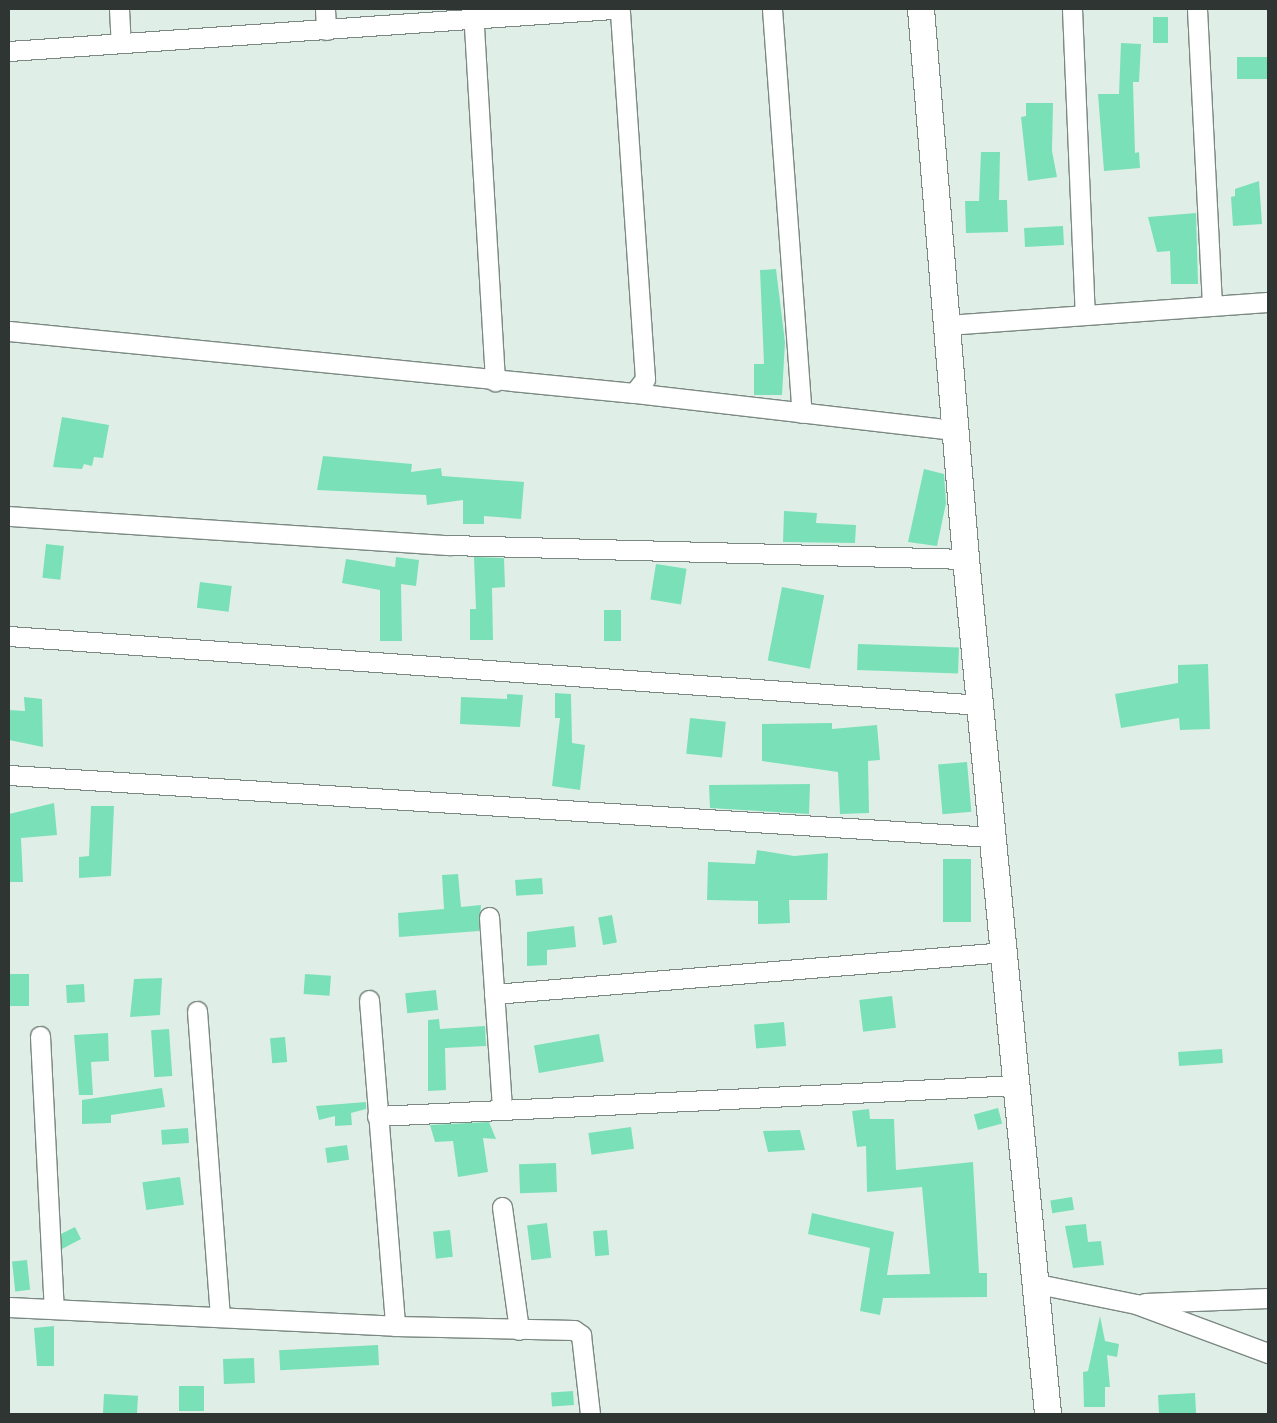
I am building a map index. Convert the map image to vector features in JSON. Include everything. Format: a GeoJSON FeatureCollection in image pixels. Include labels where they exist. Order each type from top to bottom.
{"type":"FeatureCollection","features":[{"type":"Feature","properties":{"kind":"street"},"geometry":{"type":"LineString","coordinates":[[119,9],[122,42]]}},
{"type":"Feature","properties":{"kind":"street"},"geometry":{"type":"LineString","coordinates":[[325,9],[326,30]]}},
{"type":"Feature","properties":{"kind":"street"},"geometry":{"type":"LineString","coordinates":[[9,51],[122,42],[326,30],[474,15],[612,9]]}},
{"type":"Feature","properties":{"kind":"street"},"geometry":{"type":"LineString","coordinates":[[620,9],[645,380],[634,393]]}},
{"type":"Feature","properties":{"kind":"street"},"geometry":{"type":"LineString","coordinates":[[772,9],[802,413]]}},
{"type":"Feature","properties":{"kind":"street"},"geometry":{"type":"LineString","coordinates":[[921,9],[966,559],[1038,1284],[1048,1414]]}},
{"type":"Feature","properties":{"kind":"street"},"geometry":{"type":"LineString","coordinates":[[1072,9],[1085,315]]}},
{"type":"Feature","properties":{"kind":"street"},"geometry":{"type":"LineString","coordinates":[[1197,9],[1212,306]]}},
{"type":"Feature","properties":{"kind":"street"},"geometry":{"type":"LineString","coordinates":[[474,15],[495,380]]}},
{"type":"Feature","properties":{"kind":"street"},"geometry":{"type":"LineString","coordinates":[[946,325],[1268,302]]}},
{"type":"Feature","properties":{"kind":"street"},"geometry":{"type":"LineString","coordinates":[[9,330],[634,393],[955,430]]}},
{"type":"Feature","properties":{"kind":"street"},"geometry":{"type":"LineString","coordinates":[[9,516],[449,545],[966,559]]}},
{"type":"Feature","properties":{"kind":"street"},"geometry":{"type":"LineString","coordinates":[[9,636],[980,705]]}},
{"type":"Feature","properties":{"kind":"street"},"geometry":{"type":"LineString","coordinates":[[9,775],[994,837]]}},
{"type":"Feature","properties":{"kind":"street"},"geometry":{"type":"LineString","coordinates":[[489,917],[502,1110]]}},
{"type":"Feature","properties":{"kind":"street"},"geometry":{"type":"LineString","coordinates":[[494,994],[1005,952]]}},
{"type":"Feature","properties":{"kind":"street"},"geometry":{"type":"LineString","coordinates":[[369,1000],[395,1326]]}},
{"type":"Feature","properties":{"kind":"street"},"geometry":{"type":"LineString","coordinates":[[197,1011],[220,1314]]}},
{"type":"Feature","properties":{"kind":"street"},"geometry":{"type":"LineString","coordinates":[[40,1036],[54,1308]]}},
{"type":"Feature","properties":{"kind":"street"},"geometry":{"type":"LineString","coordinates":[[377,1116],[1018,1085]]}},
{"type":"Feature","properties":{"kind":"street"},"geometry":{"type":"LineString","coordinates":[[502,1208],[519,1330]]}},
{"type":"Feature","properties":{"kind":"street"},"geometry":{"type":"LineString","coordinates":[[1038,1284],[1136,1304],[1268,1353]]}},
{"type":"Feature","properties":{"kind":"street"},"geometry":{"type":"LineString","coordinates":[[1136,1304],[1268,1298]]}},
{"type":"Feature","properties":{"kind":"street"},"geometry":{"type":"LineString","coordinates":[[9,1307],[220,1314],[395,1326],[574,1330],[581,1335],[590,1414]]}},
{"type":"Feature","properties":{"kind":"building"},"geometry":{"type":"Polygon","coordinates":[[[1153,17],[1168,17],[1168,43],[1153,43],[1153,17]]]}},
{"type":"Feature","properties":{"kind":"building"},"geometry":{"type":"Polygon","coordinates":[[[1121,43],[1141,44],[1139,82],[1133,82],[1135,153],[1139,152],[1140,168],[1104,171],[1098,94],[1119,94],[1121,43]]]}},
{"type":"Feature","properties":{"kind":"building"},"geometry":{"type":"Polygon","coordinates":[[[1237,57],[1268,57],[1268,79],[1237,79],[1237,57]]]}},
{"type":"Feature","properties":{"kind":"building"},"geometry":{"type":"Polygon","coordinates":[[[1026,103],[1053,103],[1052,151],[1057,177],[1028,181],[1021,117],[1026,116],[1026,103]]]}},
{"type":"Feature","properties":{"kind":"building"},"geometry":{"type":"Polygon","coordinates":[[[981,152],[1000,152],[999,200],[1007,200],[1008,232],[966,233],[965,201],[979,201],[981,152]]]}},
{"type":"Feature","properties":{"kind":"building"},"geometry":{"type":"Polygon","coordinates":[[[1259,181],[1262,224],[1233,226],[1231,197],[1235,196],[1235,189],[1259,181]]]}},
{"type":"Feature","properties":{"kind":"building"},"geometry":{"type":"Polygon","coordinates":[[[1196,213],[1198,284],[1171,284],[1170,251],[1157,252],[1148,217],[1196,213]]]}},
{"type":"Feature","properties":{"kind":"building"},"geometry":{"type":"Polygon","coordinates":[[[1063,226],[1064,245],[1025,247],[1024,228],[1063,226]]]}},
{"type":"Feature","properties":{"kind":"building"},"geometry":{"type":"Polygon","coordinates":[[[776,269],[785,342],[782,395],[754,395],[754,364],[764,364],[760,270],[776,269]]]}},
{"type":"Feature","properties":{"kind":"building"},"geometry":{"type":"Polygon","coordinates":[[[62,417],[109,425],[103,458],[94,457],[92,466],[84,464],[82,469],[53,467],[62,417]]]}},
{"type":"Feature","properties":{"kind":"building"},"geometry":{"type":"Polygon","coordinates":[[[323,456],[412,464],[411,472],[441,468],[442,476],[524,482],[521,519],[484,516],[484,524],[463,524],[463,500],[427,505],[426,495],[317,490],[323,456]]]}},
{"type":"Feature","properties":{"kind":"building"},"geometry":{"type":"Polygon","coordinates":[[[924,469],[944,474],[946,503],[937,546],[908,542],[924,469]]]}},
{"type":"Feature","properties":{"kind":"building"},"geometry":{"type":"Polygon","coordinates":[[[784,511],[817,513],[816,523],[856,525],[855,543],[783,542],[784,511]]]}},
{"type":"Feature","properties":{"kind":"building"},"geometry":{"type":"Polygon","coordinates":[[[46,544],[64,546],[60,580],[42,578],[46,544]]]}},
{"type":"Feature","properties":{"kind":"building"},"geometry":{"type":"Polygon","coordinates":[[[396,557],[419,560],[416,586],[401,584],[402,641],[380,641],[380,590],[342,583],[346,559],[395,567],[396,557]]]}},
{"type":"Feature","properties":{"kind":"building"},"geometry":{"type":"Polygon","coordinates":[[[474,557],[504,558],[505,587],[492,588],[493,640],[470,640],[470,609],[476,609],[474,557]]]}},
{"type":"Feature","properties":{"kind":"building"},"geometry":{"type":"Polygon","coordinates":[[[656,564],[687,569],[681,604],[650,600],[656,564]]]}},
{"type":"Feature","properties":{"kind":"building"},"geometry":{"type":"Polygon","coordinates":[[[200,582],[232,586],[229,612],[197,608],[200,582]]]}},
{"type":"Feature","properties":{"kind":"building"},"geometry":{"type":"Polygon","coordinates":[[[782,587],[824,595],[810,669],[768,661],[782,587]]]}},
{"type":"Feature","properties":{"kind":"building"},"geometry":{"type":"Polygon","coordinates":[[[604,610],[621,610],[621,641],[604,641],[604,610]]]}},
{"type":"Feature","properties":{"kind":"building"},"geometry":{"type":"Polygon","coordinates":[[[858,644],[959,648],[958,674],[857,670],[858,644]]]}},
{"type":"Feature","properties":{"kind":"building"},"geometry":{"type":"Polygon","coordinates":[[[1208,664],[1210,729],[1180,730],[1179,718],[1121,728],[1115,694],[1178,683],[1178,665],[1208,664]]]}},
{"type":"Feature","properties":{"kind":"building"},"geometry":{"type":"Polygon","coordinates":[[[555,693],[571,694],[572,743],[585,745],[580,790],[552,786],[560,718],[555,718],[555,693]]]}},
{"type":"Feature","properties":{"kind":"building"},"geometry":{"type":"Polygon","coordinates":[[[507,694],[523,695],[520,727],[460,724],[461,697],[507,699],[507,694]]]}},
{"type":"Feature","properties":{"kind":"building"},"geometry":{"type":"Polygon","coordinates":[[[24,697],[42,699],[43,747],[9,740],[9,710],[25,711],[24,697]]]}},
{"type":"Feature","properties":{"kind":"building"},"geometry":{"type":"Polygon","coordinates":[[[690,718],[726,722],[722,758],[686,754],[690,718]]]}},
{"type":"Feature","properties":{"kind":"building"},"geometry":{"type":"Polygon","coordinates":[[[832,723],[832,729],[877,725],[880,760],[868,761],[869,813],[840,814],[838,772],[762,761],[762,724],[832,723]]]}},
{"type":"Feature","properties":{"kind":"building"},"geometry":{"type":"Polygon","coordinates":[[[967,762],[971,812],[942,814],[938,765],[967,762]]]}},
{"type":"Feature","properties":{"kind":"building"},"geometry":{"type":"Polygon","coordinates":[[[810,784],[809,814],[710,808],[709,785],[810,784]]]}},
{"type":"Feature","properties":{"kind":"building"},"geometry":{"type":"Polygon","coordinates":[[[54,803],[57,835],[21,838],[23,882],[9,882],[9,814],[54,803]]]}},
{"type":"Feature","properties":{"kind":"building"},"geometry":{"type":"Polygon","coordinates":[[[91,806],[114,806],[111,876],[79,878],[79,857],[89,856],[91,806]]]}},
{"type":"Feature","properties":{"kind":"building"},"geometry":{"type":"Polygon","coordinates":[[[757,850],[794,856],[828,853],[827,900],[789,900],[790,923],[758,924],[758,901],[707,900],[708,862],[755,864],[757,850]]]}},
{"type":"Feature","properties":{"kind":"building"},"geometry":{"type":"Polygon","coordinates":[[[943,859],[971,859],[971,922],[943,922],[943,859]]]}},
{"type":"Feature","properties":{"kind":"building"},"geometry":{"type":"Polygon","coordinates":[[[458,874],[461,907],[481,905],[479,931],[399,937],[398,913],[444,909],[442,875],[458,874]]]}},
{"type":"Feature","properties":{"kind":"building"},"geometry":{"type":"Polygon","coordinates":[[[542,878],[543,894],[516,896],[515,880],[542,878]]]}},
{"type":"Feature","properties":{"kind":"building"},"geometry":{"type":"Polygon","coordinates":[[[612,915],[617,943],[603,945],[598,917],[612,915]]]}},
{"type":"Feature","properties":{"kind":"building"},"geometry":{"type":"Polygon","coordinates":[[[574,926],[576,947],[547,950],[547,965],[527,966],[527,932],[574,926]]]}},
{"type":"Feature","properties":{"kind":"building"},"geometry":{"type":"Polygon","coordinates":[[[9,974],[29,974],[29,1006],[9,1006],[9,974]]]}},
{"type":"Feature","properties":{"kind":"building"},"geometry":{"type":"Polygon","coordinates":[[[305,974],[331,976],[330,996],[304,994],[305,974]]]}},
{"type":"Feature","properties":{"kind":"building"},"geometry":{"type":"Polygon","coordinates":[[[162,978],[160,1015],[130,1017],[134,979],[162,978]]]}},
{"type":"Feature","properties":{"kind":"building"},"geometry":{"type":"Polygon","coordinates":[[[84,984],[85,1002],[67,1003],[66,985],[84,984]]]}},
{"type":"Feature","properties":{"kind":"building"},"geometry":{"type":"Polygon","coordinates":[[[436,990],[438,1010],[407,1013],[405,993],[436,990]]]}},
{"type":"Feature","properties":{"kind":"building"},"geometry":{"type":"Polygon","coordinates":[[[892,996],[896,1028],[863,1032],[859,1000],[892,996]]]}},
{"type":"Feature","properties":{"kind":"building"},"geometry":{"type":"Polygon","coordinates":[[[439,1019],[440,1029],[485,1026],[486,1046],[445,1048],[446,1090],[428,1091],[428,1020],[439,1019]]]}},
{"type":"Feature","properties":{"kind":"building"},"geometry":{"type":"Polygon","coordinates":[[[784,1022],[786,1046],[756,1049],[754,1025],[784,1022]]]}},
{"type":"Feature","properties":{"kind":"building"},"geometry":{"type":"Polygon","coordinates":[[[169,1029],[172,1076],[154,1077],[151,1030],[169,1029]]]}},
{"type":"Feature","properties":{"kind":"building"},"geometry":{"type":"Polygon","coordinates":[[[108,1033],[109,1061],[91,1062],[93,1095],[79,1095],[74,1035],[108,1033]]]}},
{"type":"Feature","properties":{"kind":"building"},"geometry":{"type":"Polygon","coordinates":[[[599,1034],[604,1062],[539,1073],[534,1045],[599,1034]]]}},
{"type":"Feature","properties":{"kind":"building"},"geometry":{"type":"Polygon","coordinates":[[[285,1037],[287,1062],[272,1063],[270,1038],[285,1037]]]}},
{"type":"Feature","properties":{"kind":"building"},"geometry":{"type":"Polygon","coordinates":[[[1222,1049],[1223,1063],[1179,1066],[1178,1052],[1222,1049]]]}},
{"type":"Feature","properties":{"kind":"building"},"geometry":{"type":"Polygon","coordinates":[[[162,1088],[165,1107],[111,1115],[111,1123],[82,1124],[82,1100],[162,1088]]]}},
{"type":"Feature","properties":{"kind":"building"},"geometry":{"type":"Polygon","coordinates":[[[366,1102],[366,1109],[351,1113],[352,1125],[335,1126],[335,1116],[319,1120],[316,1106],[366,1102]]]}},
{"type":"Feature","properties":{"kind":"building"},"geometry":{"type":"Polygon","coordinates":[[[998,1108],[1002,1123],[978,1130],[974,1114],[998,1108]]]}},
{"type":"Feature","properties":{"kind":"building"},"geometry":{"type":"Polygon","coordinates":[[[869,1109],[870,1119],[894,1119],[896,1170],[973,1162],[979,1273],[987,1273],[987,1297],[883,1298],[880,1315],[860,1311],[870,1248],[808,1234],[812,1213],[894,1232],[887,1275],[930,1274],[922,1187],[867,1192],[866,1146],[857,1147],[852,1111],[869,1109]]]}},
{"type":"Feature","properties":{"kind":"building"},"geometry":{"type":"Polygon","coordinates":[[[489,1122],[496,1139],[483,1138],[488,1172],[458,1177],[453,1141],[435,1142],[430,1125],[489,1122]]]}},
{"type":"Feature","properties":{"kind":"building"},"geometry":{"type":"Polygon","coordinates":[[[631,1127],[634,1149],[591,1155],[588,1133],[631,1127]]]}},
{"type":"Feature","properties":{"kind":"building"},"geometry":{"type":"Polygon","coordinates":[[[188,1128],[189,1143],[162,1145],[161,1130],[188,1128]]]}},
{"type":"Feature","properties":{"kind":"building"},"geometry":{"type":"Polygon","coordinates":[[[800,1130],[805,1150],[768,1152],[763,1131],[800,1130]]]}},
{"type":"Feature","properties":{"kind":"building"},"geometry":{"type":"Polygon","coordinates":[[[347,1145],[349,1160],[327,1163],[325,1148],[347,1145]]]}},
{"type":"Feature","properties":{"kind":"building"},"geometry":{"type":"Polygon","coordinates":[[[556,1163],[557,1192],[520,1193],[519,1164],[556,1163]]]}},
{"type":"Feature","properties":{"kind":"building"},"geometry":{"type":"Polygon","coordinates":[[[180,1177],[184,1205],[146,1210],[142,1182],[180,1177]]]}},
{"type":"Feature","properties":{"kind":"building"},"geometry":{"type":"Polygon","coordinates":[[[1072,1197],[1074,1210],[1052,1213],[1050,1200],[1072,1197]]]}},
{"type":"Feature","properties":{"kind":"building"},"geometry":{"type":"Polygon","coordinates":[[[547,1223],[551,1258],[531,1260],[527,1225],[547,1223]]]}},
{"type":"Feature","properties":{"kind":"building"},"geometry":{"type":"Polygon","coordinates":[[[1086,1224],[1088,1242],[1101,1241],[1104,1265],[1073,1268],[1065,1226],[1086,1224]]]}},
{"type":"Feature","properties":{"kind":"building"},"geometry":{"type":"Polygon","coordinates":[[[75,1227],[81,1239],[62,1249],[61,1234],[75,1227]]]}},
{"type":"Feature","properties":{"kind":"building"},"geometry":{"type":"Polygon","coordinates":[[[450,1230],[453,1257],[436,1259],[433,1232],[450,1230]]]}},
{"type":"Feature","properties":{"kind":"building"},"geometry":{"type":"Polygon","coordinates":[[[607,1230],[609,1255],[595,1256],[593,1231],[607,1230]]]}},
{"type":"Feature","properties":{"kind":"building"},"geometry":{"type":"Polygon","coordinates":[[[27,1260],[30,1290],[15,1291],[12,1262],[27,1260]]]}},
{"type":"Feature","properties":{"kind":"building"},"geometry":{"type":"Polygon","coordinates":[[[1100,1316],[1105,1341],[1119,1344],[1117,1357],[1107,1355],[1110,1387],[1105,1387],[1105,1407],[1084,1407],[1083,1372],[1088,1371],[1100,1316]]]}},
{"type":"Feature","properties":{"kind":"building"},"geometry":{"type":"Polygon","coordinates":[[[54,1326],[54,1366],[37,1366],[34,1328],[54,1326]]]}},
{"type":"Feature","properties":{"kind":"building"},"geometry":{"type":"Polygon","coordinates":[[[378,1345],[379,1365],[280,1370],[279,1350],[378,1345]]]}},
{"type":"Feature","properties":{"kind":"building"},"geometry":{"type":"Polygon","coordinates":[[[254,1358],[255,1383],[224,1384],[223,1359],[254,1358]]]}},
{"type":"Feature","properties":{"kind":"building"},"geometry":{"type":"Polygon","coordinates":[[[179,1386],[204,1386],[204,1411],[179,1411],[179,1386]]]}},
{"type":"Feature","properties":{"kind":"building"},"geometry":{"type":"Polygon","coordinates":[[[573,1391],[574,1405],[552,1407],[551,1393],[573,1391]]]}},
{"type":"Feature","properties":{"kind":"building"},"geometry":{"type":"Polygon","coordinates":[[[1195,1393],[1196,1414],[1159,1414],[1158,1395],[1195,1393]]]}},
{"type":"Feature","properties":{"kind":"building"},"geometry":{"type":"Polygon","coordinates":[[[104,1394],[138,1396],[137,1414],[103,1414],[104,1394]]]}}]}
